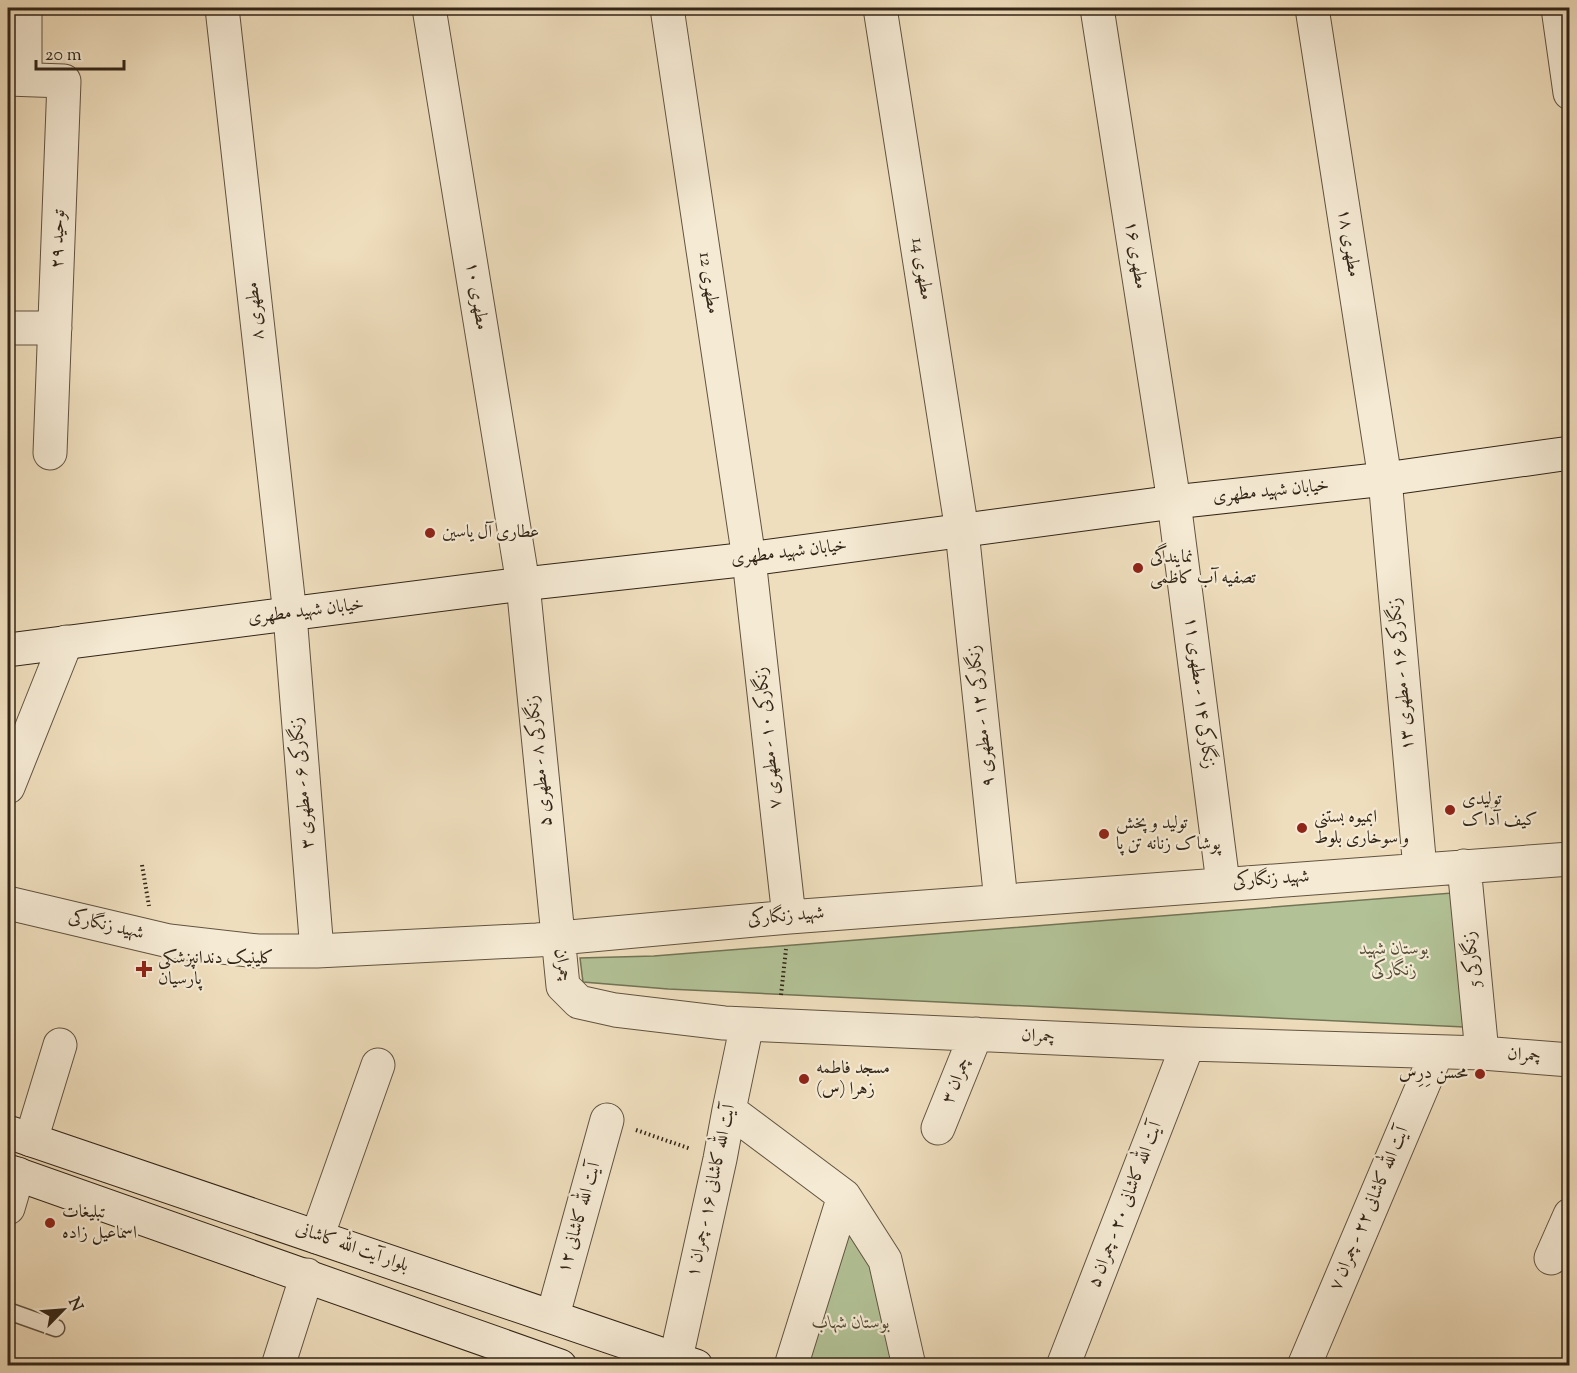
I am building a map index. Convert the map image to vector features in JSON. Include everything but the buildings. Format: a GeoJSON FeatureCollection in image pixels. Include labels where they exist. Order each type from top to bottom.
{"type":"FeatureCollection","features":[{"type":"Feature","properties":{"kind":"street"},"geometry":{"type":"LineString","coordinates":[[16,79],[26,8]]}},
{"type":"Feature","properties":{"kind":"street","name":"مطهری ۸"},"geometry":{"type":"LineString","coordinates":[[222,8],[290,615]]}},
{"type":"Feature","properties":{"kind":"street","name":"مطهری ۱۰"},"geometry":{"type":"LineString","coordinates":[[429,8],[523,584]]}},
{"type":"Feature","properties":{"kind":"street","name":"مطهری 12"},"geometry":{"type":"LineString","coordinates":[[667,8],[749,559]]}},
{"type":"Feature","properties":{"kind":"street","name":"مطهری 14"},"geometry":{"type":"LineString","coordinates":[[880,8],[962,531]]}},
{"type":"Feature","properties":{"kind":"street","name":"مطهری ۱۶"},"geometry":{"type":"LineString","coordinates":[[1097,8],[1174,502]]}},
{"type":"Feature","properties":{"kind":"street","name":"مطهری ۱۸"},"geometry":{"type":"LineString","coordinates":[[1312,8],[1384,479]]}},
{"type":"Feature","properties":{"kind":"street"},"geometry":{"type":"LineString","coordinates":[[1558,8],[1569,93]]}},
{"type":"Feature","properties":{"kind":"street","name":"توحید ۲۹"},"geometry":{"type":"LineString","coordinates":[[16,79],[64,81],[50,453]]}},
{"type":"Feature","properties":{"kind":"street"},"geometry":{"type":"LineString","coordinates":[[8,328],[55,328]]}},
{"type":"Feature","properties":{"kind":"street","name":"خیابان شهید مطهری"},"geometry":{"type":"LineString","coordinates":[[8,650],[523,584],[749,559],[1174,502],[1384,479],[1569,453]]}},
{"type":"Feature","properties":{"kind":"street","name":"زنگارکی ۱۶ - مطهری ۱۳"},"geometry":{"type":"LineString","coordinates":[[1384,479],[1420,869]]}},
{"type":"Feature","properties":{"kind":"street","name":"زنگارکی ۱۴ - مطهری ۱۱"},"geometry":{"type":"LineString","coordinates":[[1174,502],[1223,883]]}},
{"type":"Feature","properties":{"kind":"street","name":"زنگارکی ۱۲ - مطهری ۹"},"geometry":{"type":"LineString","coordinates":[[962,531],[1001,901]]}},
{"type":"Feature","properties":{"kind":"street","name":"زنگارکی ۱۰ - مطهری ۷"},"geometry":{"type":"LineString","coordinates":[[749,559],[789,917]]}},
{"type":"Feature","properties":{"kind":"street","name":"زنگارکی ۸ - مطهری ۵"},"geometry":{"type":"LineString","coordinates":[[523,584],[557,938]]}},
{"type":"Feature","properties":{"kind":"street","name":"زنگارکی ۶ - مطهری ۳"},"geometry":{"type":"LineString","coordinates":[[290,615],[317,951]]}},
{"type":"Feature","properties":{"kind":"street"},"geometry":{"type":"LineString","coordinates":[[8,788],[66,642]]}},
{"type":"Feature","properties":{"kind":"street","name":"شهید زنگارکی"},"geometry":{"type":"LineString","coordinates":[[8,903],[169,941],[258,951],[317,951],[557,938],[789,917],[1223,883],[1569,859]]}},
{"type":"Feature","properties":{"kind":"street","name":"زنگارکی 5"},"geometry":{"type":"LineString","coordinates":[[1464,866],[1482,1053]]}},
{"type":"Feature","properties":{"kind":"street","name":"چمران"},"geometry":{"type":"LineString","coordinates":[[557,938],[563,986],[579,1002],[615,1010],[763,1025],[1188,1044],[1482,1053],[1569,1060]]}},
{"type":"Feature","properties":{"kind":"street","name":"آیت الله کاشانی ۱۶ - چمران ۱"},"geometry":{"type":"LineString","coordinates":[[686,1362],[729,1110],[763,1025]]}},
{"type":"Feature","properties":{"kind":"street","name":"چمران ۳"},"geometry":{"type":"LineString","coordinates":[[938,1128],[976,1034]]}},
{"type":"Feature","properties":{"kind":"street","name":"آیت الله کاشانی ۲۰ - چمران ۵"},"geometry":{"type":"LineString","coordinates":[[1063,1365],[1188,1044]]}},
{"type":"Feature","properties":{"kind":"street"},"geometry":{"type":"LineString","coordinates":[[19,1136],[60,1045]]}},
{"type":"Feature","properties":{"kind":"street","name":"آیت الله کاشانی ۲۲ - چمران ۷"},"geometry":{"type":"LineString","coordinates":[[1304,1365],[1437,1052]]}},
{"type":"Feature","properties":{"kind":"street"},"geometry":{"type":"LineString","coordinates":[[317,1237],[378,1065]]}},
{"type":"Feature","properties":{"kind":"street"},"geometry":{"type":"LineString","coordinates":[[729,1110],[844,1196],[885,1260],[909,1365]]}},
{"type":"Feature","properties":{"kind":"street","name":"آیت الله کاشانی ۱۲"},"geometry":{"type":"LineString","coordinates":[[552,1364],[553,1316],[607,1120]]}},
{"type":"Feature","properties":{"kind":"street","name":"بلوار آیت الله کاشانی"},"geometry":{"type":"LineString","coordinates":[[19,1136],[686,1362]]}},
{"type":"Feature","properties":{"kind":"street"},"geometry":{"type":"LineString","coordinates":[[8,1208],[13,1172],[552,1364]]}},
{"type":"Feature","properties":{"kind":"street"},"geometry":{"type":"LineString","coordinates":[[791,1365],[844,1196]]}},
{"type":"Feature","properties":{"kind":"street"},"geometry":{"type":"LineString","coordinates":[[1551,1258],[1569,1215]]}},
{"type":"Feature","properties":{"kind":"street"},"geometry":{"type":"LineString","coordinates":[[278,1365],[307,1275]]}},
{"type":"Feature","properties":{"kind":"lane"},"geometry":{"type":"LineString","coordinates":[[8,1311],[56,1328]]}},
{"type":"Feature","properties":{"kind":"path"},"geometry":{"type":"LineString","coordinates":[[763,1025],[789,917]]}},
{"type":"Feature","properties":{"kind":"path"},"geometry":{"type":"LineString","coordinates":[[607,1120],[720,1159]]}},
{"type":"Feature","properties":{"kind":"green space","name":"بوستان شهید زنگارکی"},"geometry":{"type":"Polygon","coordinates":[[[1452,893],[1464,1027],[668,989],[583,982],[580,958],[654,956],[1452,893]]]}},
{"type":"Feature","properties":{"kind":"green space","name":"بوستان شهاب"},"geometry":{"type":"Polygon","coordinates":[[[841,1223],[877,1257],[903,1365],[794,1366],[841,1223]]]}},
{"type":"Feature","properties":{"kind":"place","name":"عطاری آل یاسین"},"geometry":{"type":"Point","coordinates":[430,533]}},
{"type":"Feature","properties":{"kind":"place","name":"نمایندگی تصفیه آب کاظمی"},"geometry":{"type":"Point","coordinates":[1138,568]}},
{"type":"Feature","properties":{"kind":"place","name":"تولیدی کیف آداک"},"geometry":{"type":"Point","coordinates":[1450,810]}},
{"type":"Feature","properties":{"kind":"place","name":"ابمیوه بستنی و ‌سوخاری بلوط"},"geometry":{"type":"Point","coordinates":[1302,828]}},
{"type":"Feature","properties":{"kind":"place","name":"تولید و پخش پوشاک زنانه تن پا"},"geometry":{"type":"Point","coordinates":[1104,834]}},
{"type":"Feature","properties":{"kind":"place","name":"کلینیک دندانپزشکی پارسیان"},"geometry":{"type":"Point","coordinates":[144,969]}},
{"type":"Feature","properties":{"kind":"place","name":"محسن دِرِس"},"geometry":{"type":"Point","coordinates":[1480,1074]}},
{"type":"Feature","properties":{"kind":"place","name":"مسجد فاطمه زهرا (س)"},"geometry":{"type":"Point","coordinates":[804,1079]}},
{"type":"Feature","properties":{"kind":"place","name":"تبلیغات اسماعیل زاده"},"geometry":{"type":"Point","coordinates":[50,1223]}}]}
